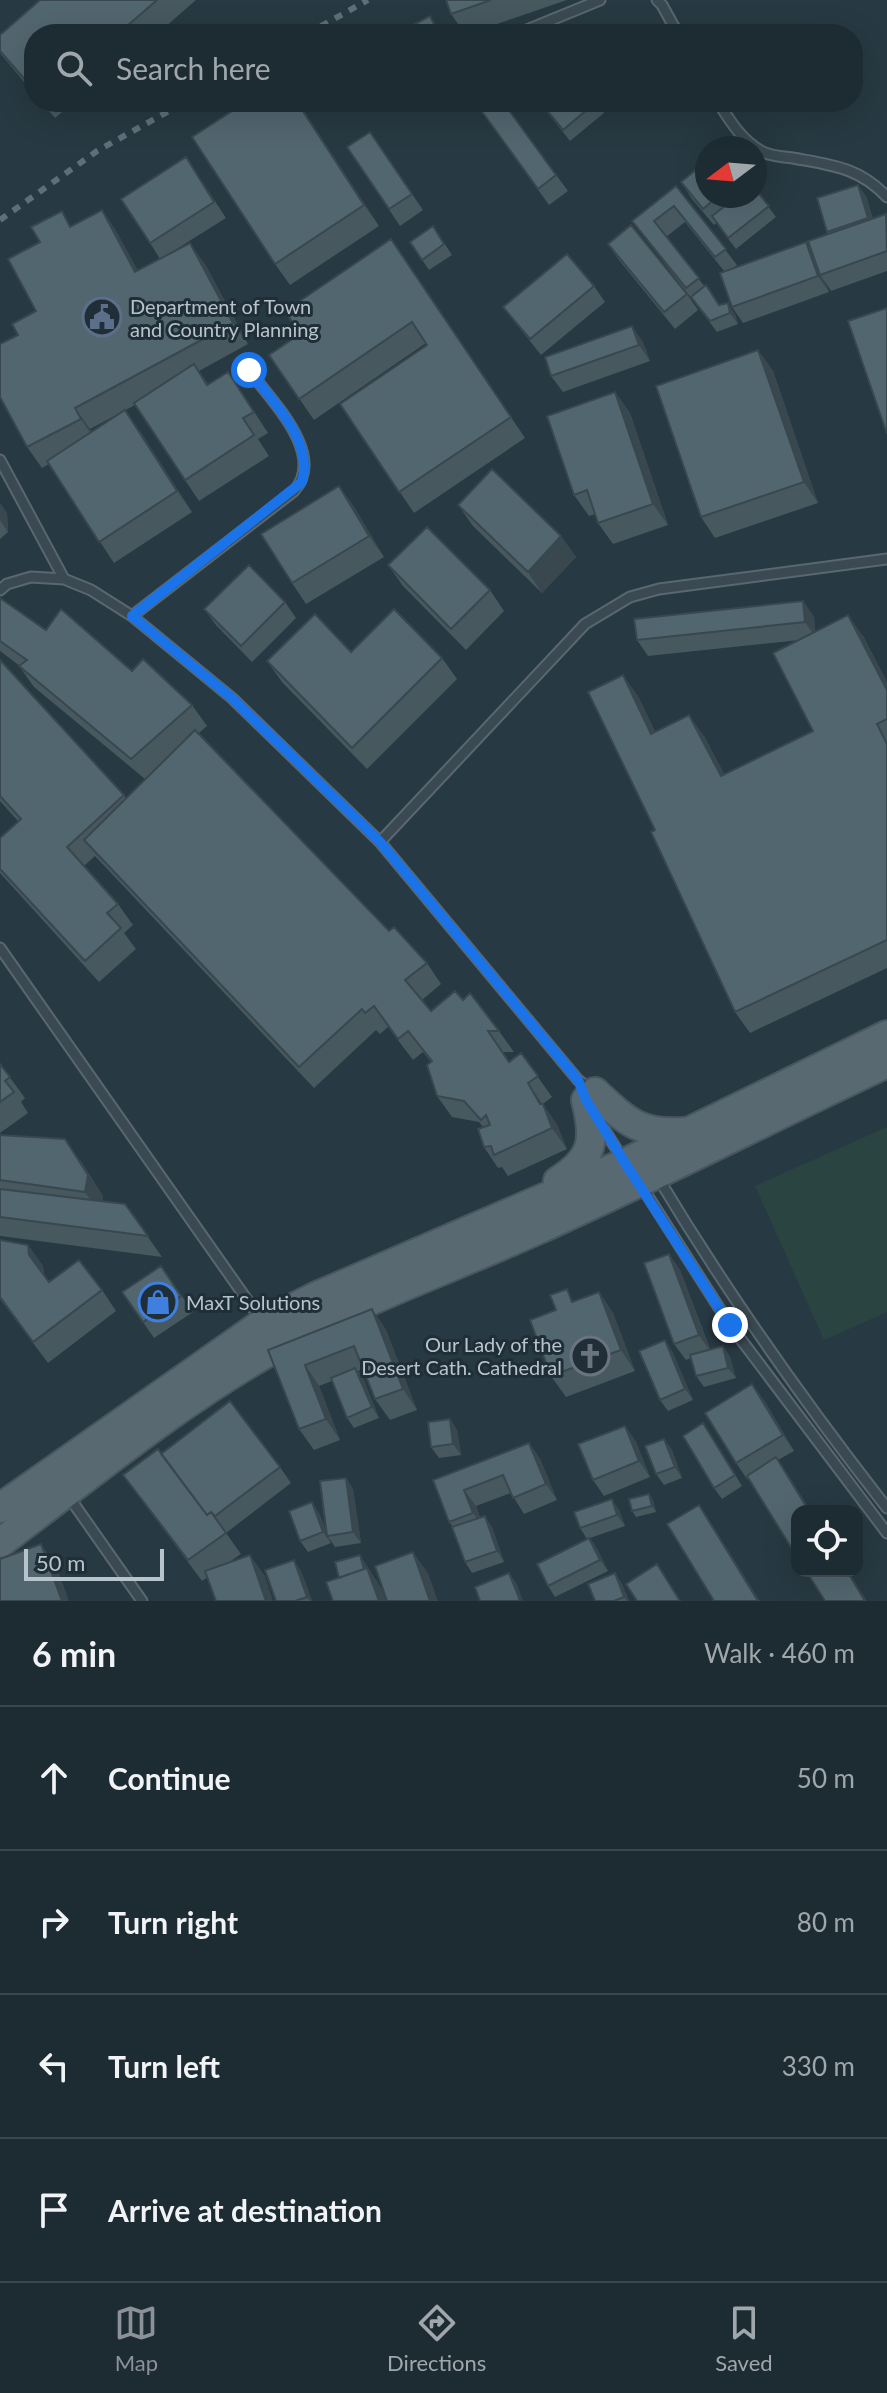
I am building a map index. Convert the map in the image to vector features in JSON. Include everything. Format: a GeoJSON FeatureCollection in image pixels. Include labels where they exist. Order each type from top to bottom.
{"type":"FeatureCollection","features":[{"type":"Feature","properties":{"kind":"main road"},"geometry":{"type":"LineString","coordinates":[[639,1163],[687,1132],[887,1035]]}},
{"type":"Feature","properties":{"kind":"main road"},"geometry":{"type":"LineString","coordinates":[[0,1543],[58,1483],[271,1334],[315,1297],[530,1215],[639,1163],[887,1063]]}},
{"type":"Feature","properties":{"kind":"main road"},"geometry":{"type":"LineString","coordinates":[[586,1091],[633,1124],[660,1133],[687,1132]]}},
{"type":"Feature","properties":{"kind":"main road"},"geometry":{"type":"LineString","coordinates":[[530,1215],[544,1190],[572,1172],[585,1159],[593,1134],[586,1091]]}},
{"type":"Feature","properties":{"kind":"main road"},"geometry":{"type":"LineString","coordinates":[[0,1508],[58,1483]]}},
{"type":"Feature","properties":{"kind":"lane"},"geometry":{"type":"LineString","coordinates":[[541,24],[600,0]]}},
{"type":"Feature","properties":{"kind":"lane"},"geometry":{"type":"LineString","coordinates":[[657,0],[672,24]]}},
{"type":"Feature","properties":{"kind":"lane"},"geometry":{"type":"LineString","coordinates":[[724,112],[749,143],[765,153],[848,168],[876,184],[887,197]]}},
{"type":"Feature","properties":{"kind":"lane"},"geometry":{"type":"LineString","coordinates":[[132,616],[302,482],[305,458],[300,440],[249,370]]}},
{"type":"Feature","properties":{"kind":"lane"},"geometry":{"type":"LineString","coordinates":[[0,460],[64,579]]}},
{"type":"Feature","properties":{"kind":"lane"},"geometry":{"type":"LineString","coordinates":[[380,842],[585,624],[630,597],[659,589],[887,559]]}},
{"type":"Feature","properties":{"kind":"lane"},"geometry":{"type":"LineString","coordinates":[[0,590],[7,584],[31,577],[64,579],[91,590],[132,616],[232,698],[380,842],[586,1091],[794,1384],[887,1508]]}},
{"type":"Feature","properties":{"kind":"lane"},"geometry":{"type":"LineString","coordinates":[[0,948],[271,1334]]}},
{"type":"Feature","properties":{"kind":"lane"},"geometry":{"type":"LineString","coordinates":[[586,1091],[623,1129]]}},
{"type":"Feature","properties":{"kind":"lane"},"geometry":{"type":"LineString","coordinates":[[639,1163],[730,1325],[887,1533]]}},
{"type":"Feature","properties":{"kind":"lane"},"geometry":{"type":"LineString","coordinates":[[58,1483],[142,1601]]}},
{"type":"Feature","properties":{"kind":"green space"},"geometry":{"type":"Polygon","coordinates":[[[887,1127],[887,1312],[824,1340],[755,1186],[887,1127]]]}},
{"type":"Feature","properties":{"kind":"building"},"geometry":{"type":"Polygon","coordinates":[[[40,0],[157,0],[129,24],[24,24],[24,79],[0,51],[0,35],[40,0]]]}},
{"type":"Feature","properties":{"kind":"building"},"geometry":{"type":"Polygon","coordinates":[[[446,0],[491,0],[451,14],[446,0]]]}},
{"type":"Feature","properties":{"kind":"building"},"geometry":{"type":"Polygon","coordinates":[[[430,16],[434,24],[415,24],[430,16]]]}},
{"type":"Feature","properties":{"kind":"building"},"geometry":{"type":"Polygon","coordinates":[[[231,112],[304,112],[364,205],[275,264],[192,137],[231,112]]]}},
{"type":"Feature","properties":{"kind":"building"},"geometry":{"type":"Polygon","coordinates":[[[482,112],[510,112],[556,175],[538,189],[482,112]]]}},
{"type":"Feature","properties":{"kind":"building"},"geometry":{"type":"Polygon","coordinates":[[[548,112],[584,112],[563,130],[548,112]]]}},
{"type":"Feature","properties":{"kind":"building"},"geometry":{"type":"Polygon","coordinates":[[[370,132],[412,194],[389,209],[347,147],[370,132]]]}},
{"type":"Feature","properties":{"kind":"building"},"geometry":{"type":"Polygon","coordinates":[[[186,157],[214,202],[150,243],[121,199],[186,157]]]}},
{"type":"Feature","properties":{"kind":"building"},"geometry":{"type":"Polygon","coordinates":[[[695,171],[695,199],[681,182],[695,171]]]}},
{"type":"Feature","properties":{"kind":"building"},"geometry":{"type":"Polygon","coordinates":[[[858,185],[868,218],[827,232],[817,198],[858,185]]]}},
{"type":"Feature","properties":{"kind":"building"},"geometry":{"type":"Polygon","coordinates":[[[676,186],[726,249],[715,257],[674,206],[654,221],[699,278],[686,288],[632,221],[676,186]]]}},
{"type":"Feature","properties":{"kind":"building"},"geometry":{"type":"Polygon","coordinates":[[[722,208],[766,208],[728,238],[712,216],[722,208]]]}},
{"type":"Feature","properties":{"kind":"building"},"geometry":{"type":"Polygon","coordinates":[[[102,210],[135,272],[190,243],[233,323],[75,408],[81,419],[27,447],[0,397],[0,344],[18,335],[12,324],[36,311],[8,259],[40,242],[31,227],[62,211],[70,227],[102,210]]]}},
{"type":"Feature","properties":{"kind":"building"},"geometry":{"type":"Polygon","coordinates":[[[886,214],[887,251],[820,275],[808,241],[886,214]]]}},
{"type":"Feature","properties":{"kind":"building"},"geometry":{"type":"Polygon","coordinates":[[[631,225],[687,294],[664,312],[608,244],[631,225]]]}},
{"type":"Feature","properties":{"kind":"building"},"geometry":{"type":"Polygon","coordinates":[[[433,226],[444,244],[422,260],[410,242],[433,226]]]}},
{"type":"Feature","properties":{"kind":"building"},"geometry":{"type":"Polygon","coordinates":[[[391,239],[511,417],[399,492],[340,404],[427,345],[412,322],[299,399],[269,355],[300,334],[285,311],[391,239]]]}},
{"type":"Feature","properties":{"kind":"building"},"geometry":{"type":"Polygon","coordinates":[[[806,242],[818,276],[732,307],[720,273],[806,242]]]}},
{"type":"Feature","properties":{"kind":"building"},"geometry":{"type":"Polygon","coordinates":[[[567,254],[594,286],[530,339],[503,307],[567,254]]]}},
{"type":"Feature","properties":{"kind":"building"},"geometry":{"type":"Polygon","coordinates":[[[706,285],[719,305],[728,303],[730,313],[710,321],[691,297],[706,285]]]}},
{"type":"Feature","properties":{"kind":"building"},"geometry":{"type":"Polygon","coordinates":[[[887,308],[887,434],[848,321],[887,308]]]}},
{"type":"Feature","properties":{"kind":"building"},"geometry":{"type":"Polygon","coordinates":[[[632,326],[639,345],[551,376],[545,357],[632,326]]]}},
{"type":"Feature","properties":{"kind":"building"},"geometry":{"type":"Polygon","coordinates":[[[758,350],[804,482],[701,517],[656,386],[758,350]]]}},
{"type":"Feature","properties":{"kind":"building"},"geometry":{"type":"Polygon","coordinates":[[[194,364],[207,385],[228,372],[254,412],[243,418],[254,435],[185,480],[134,403],[194,364]]]}},
{"type":"Feature","properties":{"kind":"building"},"geometry":{"type":"Polygon","coordinates":[[[615,392],[653,504],[598,523],[587,490],[574,495],[547,416],[615,392]]]}},
{"type":"Feature","properties":{"kind":"building"},"geometry":{"type":"Polygon","coordinates":[[[125,410],[177,491],[99,542],[47,461],[125,410]]]}},
{"type":"Feature","properties":{"kind":"building"},"geometry":{"type":"Polygon","coordinates":[[[492,469],[561,536],[528,572],[458,505],[492,469]]]}},
{"type":"Feature","properties":{"kind":"building"},"geometry":{"type":"Polygon","coordinates":[[[339,486],[369,536],[292,583],[261,534],[339,486]]]}},
{"type":"Feature","properties":{"kind":"building"},"geometry":{"type":"Polygon","coordinates":[[[427,527],[490,590],[451,629],[388,565],[427,527]]]}},
{"type":"Feature","properties":{"kind":"building"},"geometry":{"type":"Polygon","coordinates":[[[249,565],[285,602],[241,646],[204,609],[249,565]]]}},
{"type":"Feature","properties":{"kind":"building"},"geometry":{"type":"Polygon","coordinates":[[[0,598],[46,630],[61,609],[132,671],[143,659],[192,705],[131,759],[19,666],[27,660],[0,641],[0,598]]]}},
{"type":"Feature","properties":{"kind":"building"},"geometry":{"type":"Polygon","coordinates":[[[803,601],[805,622],[637,640],[634,619],[803,601]]]}},
{"type":"Feature","properties":{"kind":"building"},"geometry":{"type":"Polygon","coordinates":[[[394,609],[442,658],[352,748],[267,661],[315,614],[351,652],[394,609]]]}},
{"type":"Feature","properties":{"kind":"building"},"geometry":{"type":"Polygon","coordinates":[[[848,615],[887,690],[887,719],[877,724],[887,744],[887,940],[735,1012],[651,832],[655,830],[588,692],[623,675],[651,734],[689,715],[721,776],[813,731],[773,653],[848,615]]]}},
{"type":"Feature","properties":{"kind":"building"},"geometry":{"type":"Polygon","coordinates":[[[0,660],[124,795],[67,847],[118,904],[107,913],[121,928],[85,961],[0,869],[0,838],[21,819],[0,796],[0,660]]]}},
{"type":"Feature","properties":{"kind":"building"},"geometry":{"type":"Polygon","coordinates":[[[195,730],[389,931],[394,927],[427,963],[405,980],[431,1011],[455,991],[463,1000],[470,993],[499,1031],[488,1031],[509,1062],[521,1053],[538,1076],[528,1083],[540,1104],[543,1104],[552,1128],[494,1155],[491,1146],[484,1147],[478,1129],[490,1125],[486,1115],[481,1120],[464,1101],[437,1096],[427,1065],[432,1061],[408,1031],[398,1039],[374,1006],[365,1013],[362,1009],[299,1067],[84,840],[195,730]]]}},
{"type":"Feature","properties":{"kind":"building"},"geometry":{"type":"Polygon","coordinates":[[[0,1064],[10,1077],[5,1081],[14,1092],[0,1102],[0,1064]]]}},
{"type":"Feature","properties":{"kind":"building"},"geometry":{"type":"Polygon","coordinates":[[[0,1135],[65,1139],[88,1175],[85,1192],[0,1180],[0,1135]]]}},
{"type":"Feature","properties":{"kind":"building"},"geometry":{"type":"Polygon","coordinates":[[[0,1189],[125,1204],[148,1236],[0,1217],[0,1189]]]}},
{"type":"Feature","properties":{"kind":"building"},"geometry":{"type":"Polygon","coordinates":[[[0,1240],[28,1245],[29,1255],[49,1282],[79,1260],[102,1290],[33,1342],[0,1297],[0,1240]]]}},
{"type":"Feature","properties":{"kind":"building"},"geometry":{"type":"Polygon","coordinates":[[[669,1254],[699,1335],[674,1344],[644,1263],[669,1254]]]}},
{"type":"Feature","properties":{"kind":"building"},"geometry":{"type":"Polygon","coordinates":[[[161,1266],[181,1296],[143,1322],[122,1292],[161,1266]]]}},
{"type":"Feature","properties":{"kind":"building"},"geometry":{"type":"Polygon","coordinates":[[[567,1289],[572,1302],[599,1292],[621,1350],[551,1376],[530,1320],[556,1310],[550,1295],[567,1289]]]}},
{"type":"Feature","properties":{"kind":"building"},"geometry":{"type":"Polygon","coordinates":[[[372,1309],[403,1389],[375,1399],[354,1346],[305,1365],[326,1419],[299,1429],[268,1350],[372,1309]]]}},
{"type":"Feature","properties":{"kind":"building"},"geometry":{"type":"Polygon","coordinates":[[[665,1340],[685,1389],[660,1400],[639,1351],[665,1340]]]}},
{"type":"Feature","properties":{"kind":"building"},"geometry":{"type":"Polygon","coordinates":[[[723,1346],[728,1368],[696,1376],[690,1355],[723,1346]]]}},
{"type":"Feature","properties":{"kind":"building"},"geometry":{"type":"Polygon","coordinates":[[[355,1368],[372,1407],[347,1418],[331,1378],[355,1368]]]}},
{"type":"Feature","properties":{"kind":"building"},"geometry":{"type":"Polygon","coordinates":[[[752,1384],[783,1435],[736,1463],[705,1413],[752,1384]]]}},
{"type":"Feature","properties":{"kind":"building"},"geometry":{"type":"Polygon","coordinates":[[[230,1401],[280,1467],[215,1516],[211,1512],[207,1515],[161,1454],[230,1401]]]}},
{"type":"Feature","properties":{"kind":"building"},"geometry":{"type":"Polygon","coordinates":[[[450,1419],[453,1444],[431,1447],[428,1422],[450,1419]]]}},
{"type":"Feature","properties":{"kind":"building"},"geometry":{"type":"Polygon","coordinates":[[[703,1423],[735,1475],[714,1488],[683,1436],[703,1423]]]}},
{"type":"Feature","properties":{"kind":"building"},"geometry":{"type":"Polygon","coordinates":[[[625,1426],[639,1461],[593,1480],[578,1444],[625,1426]]]}},
{"type":"Feature","properties":{"kind":"building"},"geometry":{"type":"Polygon","coordinates":[[[664,1439],[675,1467],[656,1474],[645,1446],[664,1439]]]}},
{"type":"Feature","properties":{"kind":"building"},"geometry":{"type":"Polygon","coordinates":[[[529,1443],[546,1484],[513,1498],[503,1475],[464,1490],[473,1513],[449,1522],[433,1480],[529,1443]]]}},
{"type":"Feature","properties":{"kind":"building"},"geometry":{"type":"Polygon","coordinates":[[[158,1449],[207,1515],[211,1512],[226,1533],[188,1560],[123,1475],[158,1449]]]}},
{"type":"Feature","properties":{"kind":"building"},"geometry":{"type":"Polygon","coordinates":[[[776,1457],[805,1505],[791,1505],[791,1547],[747,1476],[776,1457]]]}},
{"type":"Feature","properties":{"kind":"building"},"geometry":{"type":"Polygon","coordinates":[[[346,1478],[353,1532],[327,1536],[320,1481],[346,1478]]]}},
{"type":"Feature","properties":{"kind":"building"},"geometry":{"type":"Polygon","coordinates":[[[649,1494],[652,1506],[632,1511],[629,1499],[649,1494]]]}},
{"type":"Feature","properties":{"kind":"building"},"geometry":{"type":"Polygon","coordinates":[[[612,1499],[617,1515],[580,1528],[574,1512],[612,1499]]]}},
{"type":"Feature","properties":{"kind":"building"},"geometry":{"type":"Polygon","coordinates":[[[312,1502],[323,1532],[300,1541],[289,1511],[312,1502]]]}},
{"type":"Feature","properties":{"kind":"building"},"geometry":{"type":"Polygon","coordinates":[[[699,1505],[758,1601],[714,1601],[667,1524],[699,1505]]]}},
{"type":"Feature","properties":{"kind":"building"},"geometry":{"type":"Polygon","coordinates":[[[485,1516],[497,1551],[465,1562],[452,1527],[485,1516]]]}},
{"type":"Feature","properties":{"kind":"building"},"geometry":{"type":"Polygon","coordinates":[[[589,1538],[600,1560],[548,1586],[537,1564],[589,1538]]]}},
{"type":"Feature","properties":{"kind":"building"},"geometry":{"type":"Polygon","coordinates":[[[41,1544],[62,1601],[0,1601],[0,1559],[41,1544]]]}},
{"type":"Feature","properties":{"kind":"building"},"geometry":{"type":"Polygon","coordinates":[[[413,1552],[430,1601],[387,1601],[375,1566],[413,1552]]]}},
{"type":"Feature","properties":{"kind":"building"},"geometry":{"type":"Polygon","coordinates":[[[250,1555],[266,1601],[216,1601],[205,1571],[250,1555]]]}},
{"type":"Feature","properties":{"kind":"building"},"geometry":{"type":"Polygon","coordinates":[[[360,1555],[364,1569],[339,1578],[335,1562],[360,1555]]]}},
{"type":"Feature","properties":{"kind":"building"},"geometry":{"type":"Polygon","coordinates":[[[294,1560],[307,1597],[295,1601],[276,1601],[265,1570],[294,1560]]]}},
{"type":"Feature","properties":{"kind":"building"},"geometry":{"type":"Polygon","coordinates":[[[657,1564],[680,1601],[637,1601],[626,1584],[657,1564]]]}},
{"type":"Feature","properties":{"kind":"building"},"geometry":{"type":"Polygon","coordinates":[[[367,1568],[379,1601],[333,1601],[326,1582],[367,1568]]]}},
{"type":"Feature","properties":{"kind":"building"},"geometry":{"type":"Polygon","coordinates":[[[509,1573],[520,1600],[480,1601],[475,1587],[509,1573]]]}},
{"type":"Feature","properties":{"kind":"building"},"geometry":{"type":"Polygon","coordinates":[[[615,1573],[624,1597],[614,1601],[595,1601],[588,1584],[615,1573]]]}},
{"type":"Feature","properties":{"kind":"building"},"geometry":{"type":"Polygon","coordinates":[[[810,1577],[851,1577],[865,1601],[825,1601],[810,1577]]]}},
{"type":"Feature","properties":{"kind":"railway"},"geometry":{"type":"LineString","coordinates":[[325,24],[368,0]]}},
{"type":"Feature","properties":{"kind":"railway"},"geometry":{"type":"LineString","coordinates":[[0,220],[97,151],[167,112]]}},
{"type":"Feature","properties":{"kind":"place","name":"Department of Town and Country Planning"},"geometry":{"type":"Point","coordinates":[102,317]}},
{"type":"Feature","properties":{"kind":"place","name":"MaxT Solutions"},"geometry":{"type":"Point","coordinates":[158,1302]}},
{"type":"Feature","properties":{"kind":"place","name":"Our Lady of the Desert Cath. Cathedral"},"geometry":{"type":"Point","coordinates":[590,1356]}},
{"type":"Feature","properties":{"kind":"route"},"geometry":{"type":"LineString","coordinates":[[249,370],[300,440],[305,458],[302,482],[132,616],[232,698],[380,842],[578,1080],[586,1100],[625,1163],[730,1325]]}}]}
